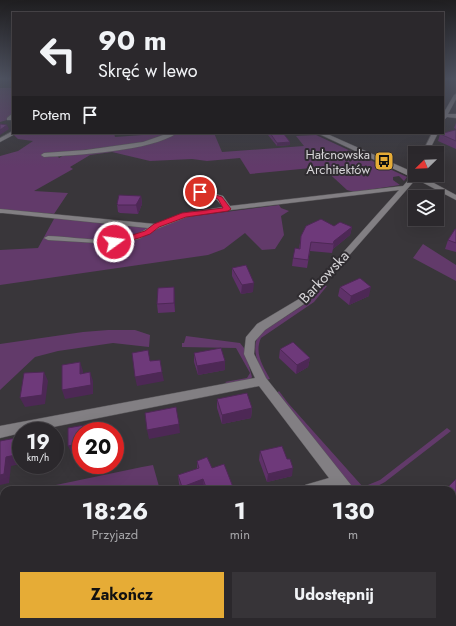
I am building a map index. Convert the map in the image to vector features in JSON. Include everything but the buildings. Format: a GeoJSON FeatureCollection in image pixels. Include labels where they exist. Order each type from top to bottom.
{"type":"FeatureCollection","features":[{"type":"Feature","properties":{"kind":"street"},"geometry":{"type":"LineString","coordinates":[[444,117],[449,108]]}},
{"type":"Feature","properties":{"kind":"street"},"geometry":{"type":"LineString","coordinates":[[444,117],[454,116],[456,109]]}},
{"type":"Feature","properties":{"kind":"street"},"geometry":{"type":"LineString","coordinates":[[0,140],[12,134]]}},
{"type":"Feature","properties":{"kind":"street"},"geometry":{"type":"LineString","coordinates":[[44,155],[61,155],[144,144],[171,134]]}},
{"type":"Feature","properties":{"kind":"street"},"geometry":{"type":"LineString","coordinates":[[322,134],[408,173]]}},
{"type":"Feature","properties":{"kind":"street"},"geometry":{"type":"LineString","coordinates":[[428,146],[434,134]]}},
{"type":"Feature","properties":{"kind":"street","name":"Barkowska"},"geometry":{"type":"LineString","coordinates":[[342,486],[262,381],[249,354],[250,340],[261,327],[307,298],[410,182]]}},
{"type":"Feature","properties":{"kind":"street"},"geometry":{"type":"LineString","coordinates":[[426,182],[456,198]]}},
{"type":"Feature","properties":{"kind":"street"},"geometry":{"type":"LineString","coordinates":[[48,238],[114,242],[136,237],[148,232],[156,226],[191,213],[263,206],[393,188],[404,188]]}},
{"type":"Feature","properties":{"kind":"street"},"geometry":{"type":"LineString","coordinates":[[200,192],[220,198],[228,209]]}},
{"type":"Feature","properties":{"kind":"street"},"geometry":{"type":"LineString","coordinates":[[4,211],[156,226]]}},
{"type":"Feature","properties":{"kind":"street"},"geometry":{"type":"LineString","coordinates":[[0,432],[262,381]]}},
{"type":"Feature","properties":{"kind":"shaded area"},"geometry":{"type":"Polygon","coordinates":[[[0,108],[12,108],[12,115],[7,120],[0,122],[0,108]]]}},
{"type":"Feature","properties":{"kind":"shaded area"},"geometry":{"type":"Polygon","coordinates":[[[13,134],[114,134],[115,137],[167,134],[143,143],[42,155],[57,155],[59,158],[64,155],[147,144],[174,134],[214,134],[222,152],[304,146],[296,136],[316,135],[407,177],[404,181],[399,176],[393,177],[393,180],[400,185],[354,192],[347,190],[322,167],[250,174],[240,158],[207,161],[192,159],[150,161],[112,152],[90,155],[70,167],[73,169],[34,191],[68,193],[54,214],[3,210],[0,213],[0,156],[18,151],[33,141],[18,139],[13,134]]]}},
{"type":"Feature","properties":{"kind":"shaded area"},"geometry":{"type":"Polygon","coordinates":[[[279,205],[281,208],[289,211],[281,216],[284,235],[275,249],[262,250],[245,233],[224,249],[208,255],[0,285],[0,250],[38,248],[55,217],[146,227],[180,218],[279,205]]]}},
{"type":"Feature","properties":{"kind":"shaded area"},"geometry":{"type":"Polygon","coordinates":[[[423,244],[456,265],[456,281],[413,258],[423,244]]]}},
{"type":"Feature","properties":{"kind":"shaded area"},"geometry":{"type":"Polygon","coordinates":[[[324,285],[327,286],[314,302],[261,338],[258,349],[262,364],[270,379],[266,380],[258,363],[255,352],[256,340],[259,334],[308,302],[324,285]]]}},
{"type":"Feature","properties":{"kind":"shaded area"},"geometry":{"type":"Polygon","coordinates":[[[135,330],[150,335],[149,347],[113,343],[58,351],[35,357],[0,390],[0,344],[83,332],[135,330]]]}},
{"type":"Feature","properties":{"kind":"shaded area"},"geometry":{"type":"Polygon","coordinates":[[[186,336],[240,343],[244,348],[252,377],[250,380],[228,384],[225,382],[247,378],[250,373],[236,348],[182,347],[182,343],[184,343],[186,336]]]}},
{"type":"Feature","properties":{"kind":"shaded area"},"geometry":{"type":"Polygon","coordinates":[[[279,391],[362,486],[352,486],[348,483],[276,394],[279,391]]]}},
{"type":"Feature","properties":{"kind":"shaded area"},"geometry":{"type":"Polygon","coordinates":[[[447,428],[451,431],[385,482],[378,486],[365,486],[380,480],[447,428]]]}},
{"type":"Feature","properties":{"kind":"shaded area"},"geometry":{"type":"Polygon","coordinates":[[[153,465],[159,486],[51,486],[109,474],[124,474],[124,471],[153,465]]]}},
{"type":"Feature","properties":{"kind":"place","name":"Hałcnowska Architektów"},"geometry":{"type":"Point","coordinates":[384,161]}},
{"type":"Feature","properties":{"kind":"route"},"geometry":{"type":"LineString","coordinates":[[114,242],[136,237],[152,230],[156,226],[165,224],[185,215],[196,212],[228,209],[220,198],[200,192]]}}]}
